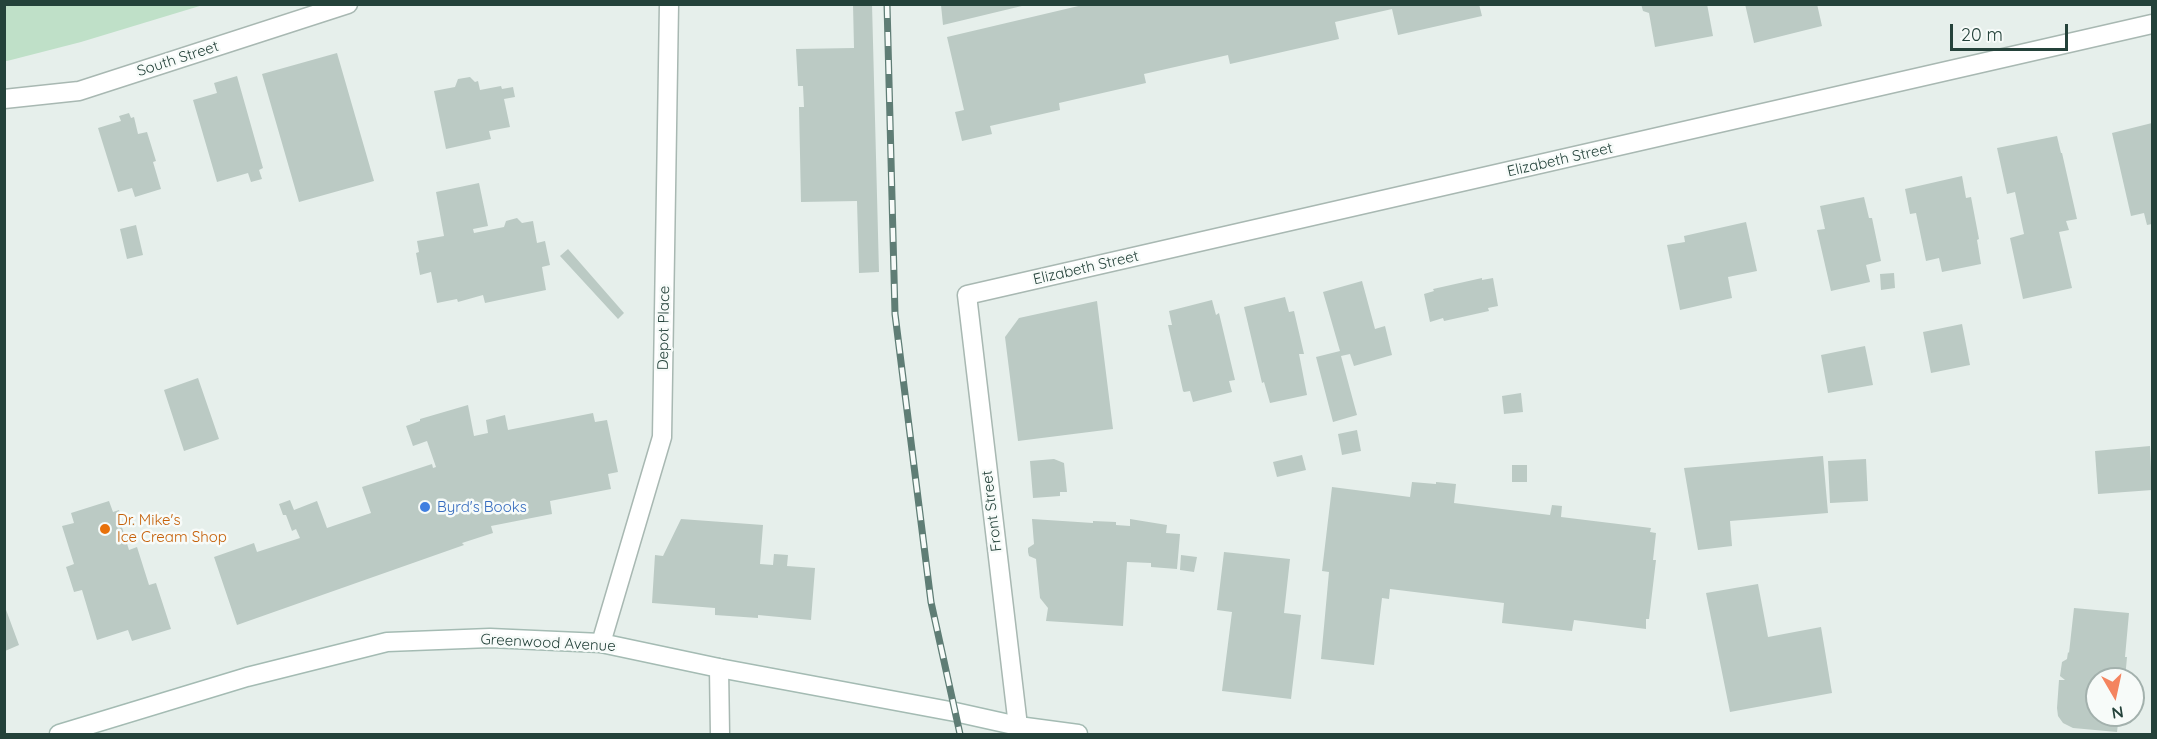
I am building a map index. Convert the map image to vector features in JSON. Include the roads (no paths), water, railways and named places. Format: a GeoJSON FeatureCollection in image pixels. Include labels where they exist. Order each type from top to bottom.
{"type":"FeatureCollection","features":[{"type":"Feature","properties":{"kind":"street","name":"South Street"},"geometry":{"type":"LineString","coordinates":[[4,99],[79,92],[348,4]]}},
{"type":"Feature","properties":{"kind":"street","name":"Depot Place"},"geometry":{"type":"LineString","coordinates":[[601,643],[662,437],[669,4]]}},
{"type":"Feature","properties":{"kind":"street","name":"Elizabeth Street"},"geometry":{"type":"LineString","coordinates":[[967,296],[2152,24]]}},
{"type":"Feature","properties":{"kind":"street","name":"Front Street"},"geometry":{"type":"LineString","coordinates":[[967,296],[1018,726]]}},
{"type":"Feature","properties":{"kind":"street","name":"Greenwood Avenue"},"geometry":{"type":"LineString","coordinates":[[59,735],[247,677],[387,642],[490,638],[601,643],[1018,726],[1078,735]]}},
{"type":"Feature","properties":{"kind":"street"},"geometry":{"type":"LineString","coordinates":[[719,668],[720,735]]}},
{"type":"Feature","properties":{"kind":"railway"},"geometry":{"type":"LineString","coordinates":[[887,4],[895,314],[931,602],[960,734]]}},
{"type":"Feature","properties":{"kind":"place","name":"Byrd's Books"},"geometry":{"type":"Point","coordinates":[425,507]}},
{"type":"Feature","properties":{"kind":"place","name":"Dr. Mike's Ice Cream Shop"},"geometry":{"type":"Point","coordinates":[105,529]}}]}
